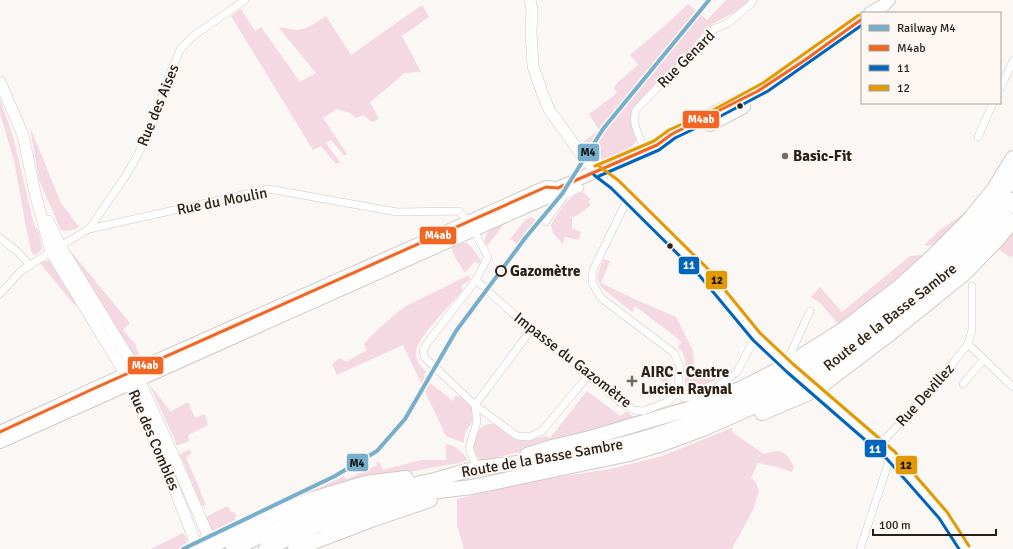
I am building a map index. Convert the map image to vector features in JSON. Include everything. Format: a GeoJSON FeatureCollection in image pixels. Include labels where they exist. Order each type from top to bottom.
{"type":"FeatureCollection","features":[{"type":"Feature","properties":{"kind":"highway"},"geometry":{"type":"LineString","coordinates":[[492,466],[552,447],[590,438],[685,410],[740,389],[787,365],[844,329],[900,286],[933,256],[967,222],[994,189],[1013,158]]}},
{"type":"Feature","properties":{"kind":"highway","name":"Route de la Basse Sambre"},"geometry":{"type":"LineString","coordinates":[[233,549],[263,534],[319,511],[375,493],[435,480],[477,468],[567,456],[632,442],[691,422],[737,403],[784,378],[848,338],[885,311],[923,279],[959,245],[998,199],[1013,178]]}},
{"type":"Feature","properties":{"kind":"highway","name":"Route de la Basse Sambre"},"geometry":{"type":"LineString","coordinates":[[266,549],[315,526],[397,500],[430,492],[472,487],[629,454],[703,429],[773,398],[820,372],[932,288],[964,258],[1001,217],[1013,200]]}},
{"type":"Feature","properties":{"kind":"highway"},"geometry":{"type":"LineString","coordinates":[[505,480],[561,476],[650,458],[758,415],[814,387],[887,336],[964,274],[997,240],[1013,220]]}},
{"type":"Feature","properties":{"kind":"highway"},"geometry":{"type":"LineString","coordinates":[[211,548],[271,516],[312,499],[366,483],[424,475],[435,480]]}},
{"type":"Feature","properties":{"kind":"highway"},"geometry":{"type":"LineString","coordinates":[[295,549],[374,519],[472,487]]}},
{"type":"Feature","properties":{"kind":"main road"},"geometry":{"type":"LineString","coordinates":[[530,0],[532,10],[531,32],[533,66],[550,111],[584,158],[597,171],[614,184],[703,272],[756,336],[787,365],[891,455],[943,515],[965,549]]}},
{"type":"Feature","properties":{"kind":"main road"},"geometry":{"type":"LineString","coordinates":[[872,12],[884,6]]}},
{"type":"Feature","properties":{"kind":"main road"},"geometry":{"type":"LineString","coordinates":[[657,145],[672,134],[717,113],[766,87],[861,20]]}},
{"type":"Feature","properties":{"kind":"main road"},"geometry":{"type":"LineString","coordinates":[[0,442],[132,377],[471,226],[551,196],[558,188],[657,145],[675,141],[727,117],[762,97],[815,63],[861,30]]}},
{"type":"Feature","properties":{"kind":"main road","name":"Rue des Combles"},"geometry":{"type":"LineString","coordinates":[[0,82],[23,135],[35,193],[56,249],[132,377],[172,453],[211,548]]}},
{"type":"Feature","properties":{"kind":"main road"},"geometry":{"type":"LineString","coordinates":[[0,432],[84,394],[132,377]]}},
{"type":"Feature","properties":{"kind":"main road","name":"Rue des Combles"},"geometry":{"type":"LineString","coordinates":[[132,377],[198,549]]}},
{"type":"Feature","properties":{"kind":"main road"},"geometry":{"type":"LineString","coordinates":[[16,435],[19,429],[69,406],[84,394]]}},
{"type":"Feature","properties":{"kind":"street","name":"Rue Genard"},"geometry":{"type":"LineString","coordinates":[[645,150],[635,126],[634,116],[636,110],[668,76],[691,57],[698,44],[712,30],[728,23],[750,5],[753,0]]}},
{"type":"Feature","properties":{"kind":"street","name":"Rue des Aises"},"geometry":{"type":"LineString","coordinates":[[89,229],[127,174],[150,132],[167,81],[180,50],[193,36],[245,1]]}},
{"type":"Feature","properties":{"kind":"street"},"geometry":{"type":"LineString","coordinates":[[1001,87],[1013,61]]}},
{"type":"Feature","properties":{"kind":"street"},"geometry":{"type":"LineString","coordinates":[[978,137],[993,104]]}},
{"type":"Feature","properties":{"kind":"street"},"geometry":{"type":"LineString","coordinates":[[545,222],[565,195],[580,188]]}},
{"type":"Feature","properties":{"kind":"street","name":"Rue du Moulin"},"geometry":{"type":"LineString","coordinates":[[0,294],[21,271],[89,229],[269,190],[397,212],[459,211],[471,226]]}},
{"type":"Feature","properties":{"kind":"street"},"geometry":{"type":"LineString","coordinates":[[628,198],[593,270],[592,282],[601,298],[674,353],[680,367],[677,394],[685,398],[709,392],[737,372],[756,336]]}},
{"type":"Feature","properties":{"kind":"street"},"geometry":{"type":"LineString","coordinates":[[471,226],[488,257],[476,280],[423,350],[425,358],[475,405],[517,436],[529,437],[542,431],[588,376]]}},
{"type":"Feature","properties":{"kind":"street"},"geometry":{"type":"LineString","coordinates":[[0,238],[19,253],[30,265]]}},
{"type":"Feature","properties":{"kind":"street","name":"Impasse du Gazomètre"},"geometry":{"type":"LineString","coordinates":[[476,280],[531,330],[622,403],[634,410],[643,411],[667,402],[677,394]]}},
{"type":"Feature","properties":{"kind":"street","name":"Rue Devillez"},"geometry":{"type":"LineString","coordinates":[[880,445],[947,371],[968,344],[972,330],[972,286]]}},
{"type":"Feature","properties":{"kind":"street"},"geometry":{"type":"LineString","coordinates":[[787,365],[790,354],[810,311]]}},
{"type":"Feature","properties":{"kind":"street"},"geometry":{"type":"LineString","coordinates":[[477,468],[469,448],[477,422],[475,405],[531,330]]}},
{"type":"Feature","properties":{"kind":"street"},"geometry":{"type":"LineString","coordinates":[[968,344],[1012,385]]}},
{"type":"Feature","properties":{"kind":"street"},"geometry":{"type":"LineString","coordinates":[[963,384],[984,359]]}},
{"type":"Feature","properties":{"kind":"street"},"geometry":{"type":"LineString","coordinates":[[860,549],[891,455]]}},
{"type":"Feature","properties":{"kind":"shaded area"},"geometry":{"type":"Polygon","coordinates":[[[726,0],[750,0],[748,5],[707,27],[684,63],[634,114],[637,137],[635,143],[618,154],[593,162],[579,145],[599,130],[589,114],[617,93],[614,88],[618,82],[638,65],[630,55],[688,4],[707,20],[726,0]]]}},
{"type":"Feature","properties":{"kind":"shaded area"},"geometry":{"type":"Polygon","coordinates":[[[422,5],[429,17],[402,36],[421,72],[404,73],[370,102],[379,119],[372,122],[363,115],[356,118],[350,113],[337,109],[323,118],[347,154],[344,156],[331,140],[326,143],[340,162],[336,164],[321,146],[313,150],[231,16],[241,9],[255,31],[261,27],[300,82],[316,73],[279,28],[284,27],[297,30],[305,28],[326,16],[351,55],[422,5]]]}},
{"type":"Feature","properties":{"kind":"shaded area"},"geometry":{"type":"Polygon","coordinates":[[[0,99],[13,136],[34,225],[39,232],[42,249],[34,255],[31,251],[14,161],[0,113],[0,99]]]}},
{"type":"Feature","properties":{"kind":"shaded area"},"geometry":{"type":"Polygon","coordinates":[[[30,127],[61,203],[79,227],[77,228],[66,231],[61,230],[39,180],[30,127]]]}},
{"type":"Feature","properties":{"kind":"shaded area"},"geometry":{"type":"Polygon","coordinates":[[[581,191],[591,199],[589,201],[590,206],[576,216],[572,217],[572,228],[581,232],[579,240],[565,237],[563,244],[553,233],[551,225],[567,201],[581,191]]]}},
{"type":"Feature","properties":{"kind":"shaded area"},"geometry":{"type":"Polygon","coordinates":[[[967,211],[970,213],[934,245],[924,245],[939,231],[967,211]]]}},
{"type":"Feature","properties":{"kind":"shaded area"},"geometry":{"type":"Polygon","coordinates":[[[531,217],[539,222],[522,247],[510,239],[525,220],[531,217]]]}},
{"type":"Feature","properties":{"kind":"shaded area"},"geometry":{"type":"Polygon","coordinates":[[[508,219],[488,245],[484,242],[487,234],[493,228],[508,219]]]}},
{"type":"Feature","properties":{"kind":"shaded area"},"geometry":{"type":"Polygon","coordinates":[[[1013,225],[1013,255],[1011,258],[997,248],[1013,225]]]}},
{"type":"Feature","properties":{"kind":"shaded area"},"geometry":{"type":"Polygon","coordinates":[[[458,243],[467,243],[474,250],[481,261],[479,264],[475,261],[465,273],[451,248],[458,243]]]}},
{"type":"Feature","properties":{"kind":"shaded area"},"geometry":{"type":"Polygon","coordinates":[[[67,247],[130,323],[123,330],[137,346],[136,347],[141,359],[136,361],[133,360],[81,269],[74,263],[67,247]]]}},
{"type":"Feature","properties":{"kind":"shaded area"},"geometry":{"type":"Polygon","coordinates":[[[924,255],[925,259],[839,325],[820,303],[811,297],[820,287],[842,312],[910,256],[924,255]]]}},
{"type":"Feature","properties":{"kind":"shaded area"},"geometry":{"type":"Polygon","coordinates":[[[603,259],[610,261],[601,283],[676,317],[693,350],[694,366],[716,380],[690,390],[686,387],[685,361],[682,352],[678,347],[682,342],[635,306],[632,312],[601,287],[597,277],[603,259]]]}},
{"type":"Feature","properties":{"kind":"shaded area"},"geometry":{"type":"Polygon","coordinates":[[[55,260],[79,307],[72,302],[39,262],[55,260]]]}},
{"type":"Feature","properties":{"kind":"shaded area"},"geometry":{"type":"Polygon","coordinates":[[[465,273],[471,279],[461,286],[463,290],[436,320],[423,337],[416,351],[418,363],[426,372],[424,376],[425,379],[453,401],[456,395],[466,401],[473,411],[473,419],[466,431],[464,443],[446,436],[403,345],[337,375],[332,364],[340,358],[346,362],[367,350],[364,344],[376,331],[404,307],[467,276],[465,273]]]}},
{"type":"Feature","properties":{"kind":"shaded area"},"geometry":{"type":"Polygon","coordinates":[[[663,366],[670,367],[668,384],[664,383],[655,376],[663,366]]]}},
{"type":"Feature","properties":{"kind":"shaded area"},"geometry":{"type":"Polygon","coordinates":[[[149,384],[171,412],[188,402],[195,418],[205,414],[208,425],[188,435],[189,441],[176,445],[149,384]]]}},
{"type":"Feature","properties":{"kind":"shaded area"},"geometry":{"type":"Polygon","coordinates":[[[587,391],[620,416],[625,412],[628,412],[632,416],[644,415],[693,398],[704,399],[532,449],[481,461],[474,452],[473,444],[475,435],[480,428],[488,424],[502,428],[510,436],[518,440],[527,440],[545,436],[550,438],[587,391]]]}},
{"type":"Feature","properties":{"kind":"shaded area"},"geometry":{"type":"Polygon","coordinates":[[[732,428],[733,433],[764,454],[775,451],[782,452],[788,457],[794,467],[792,472],[758,463],[751,478],[756,482],[759,491],[753,510],[732,549],[464,549],[457,525],[457,499],[532,481],[610,469],[662,456],[732,428]]]}},
{"type":"Feature","properties":{"kind":"shaded area"},"geometry":{"type":"Polygon","coordinates":[[[446,444],[458,449],[468,460],[408,472],[294,500],[291,493],[299,490],[302,495],[344,476],[347,479],[377,465],[376,463],[379,462],[383,470],[421,460],[446,460],[446,444]]]}},
{"type":"Feature","properties":{"kind":"shaded area"},"geometry":{"type":"Polygon","coordinates":[[[189,449],[192,453],[186,457],[206,505],[202,506],[180,455],[189,449]]]}},
{"type":"Feature","properties":{"kind":"shaded area"},"geometry":{"type":"Polygon","coordinates":[[[225,507],[229,507],[231,512],[234,512],[237,516],[234,518],[238,528],[224,534],[218,534],[209,527],[206,517],[225,507]]]}},
{"type":"Feature","properties":{"kind":"shaded area"},"geometry":{"type":"Polygon","coordinates":[[[183,533],[187,539],[186,549],[151,549],[183,533]]]}},
{"type":"Feature","properties":{"kind":"rail line","name":"M4"},"geometry":{"type":"LineString","coordinates":[[183,549],[335,476],[377,451],[405,419],[456,331],[526,237],[562,194],[603,129],[709,0]]}},
{"type":"Feature","properties":{"kind":"transit line","name":"12"},"geometry":{"type":"LineString","coordinates":[[595,166],[654,141],[669,130],[715,109],[763,83],[859,15]]}},
{"type":"Feature","properties":{"kind":"transit line","name":"M4ab"},"geometry":{"type":"LineString","coordinates":[[0,432],[95,388],[546,187],[558,188],[657,145],[672,134],[758,91],[805,60],[861,20]]}},
{"type":"Feature","properties":{"kind":"transit line","name":"11"},"geometry":{"type":"LineString","coordinates":[[599,176],[659,150],[675,138],[768,91],[861,26]]}},
{"type":"Feature","properties":{"kind":"transit line","name":"12"},"geometry":{"type":"LineString","coordinates":[[600,167],[618,180],[707,268],[760,333],[793,364],[895,452],[947,512],[969,546]]}},
{"type":"Feature","properties":{"kind":"transit line","name":"11"},"geometry":{"type":"LineString","coordinates":[[594,175],[611,188],[699,275],[753,340],[787,372],[887,459],[939,518],[959,549]]}},
{"type":"Feature","properties":{"kind":"place","name":"Basic-Fit"},"geometry":{"type":"Point","coordinates":[785,156]}},
{"type":"Feature","properties":{"kind":"place","name":"Gazomètre"},"geometry":{"type":"Point","coordinates":[501,271]}},
{"type":"Feature","properties":{"kind":"place","name":"AIRC - Centre Lucien Raynal"},"geometry":{"type":"Point","coordinates":[632,381]}}]}
